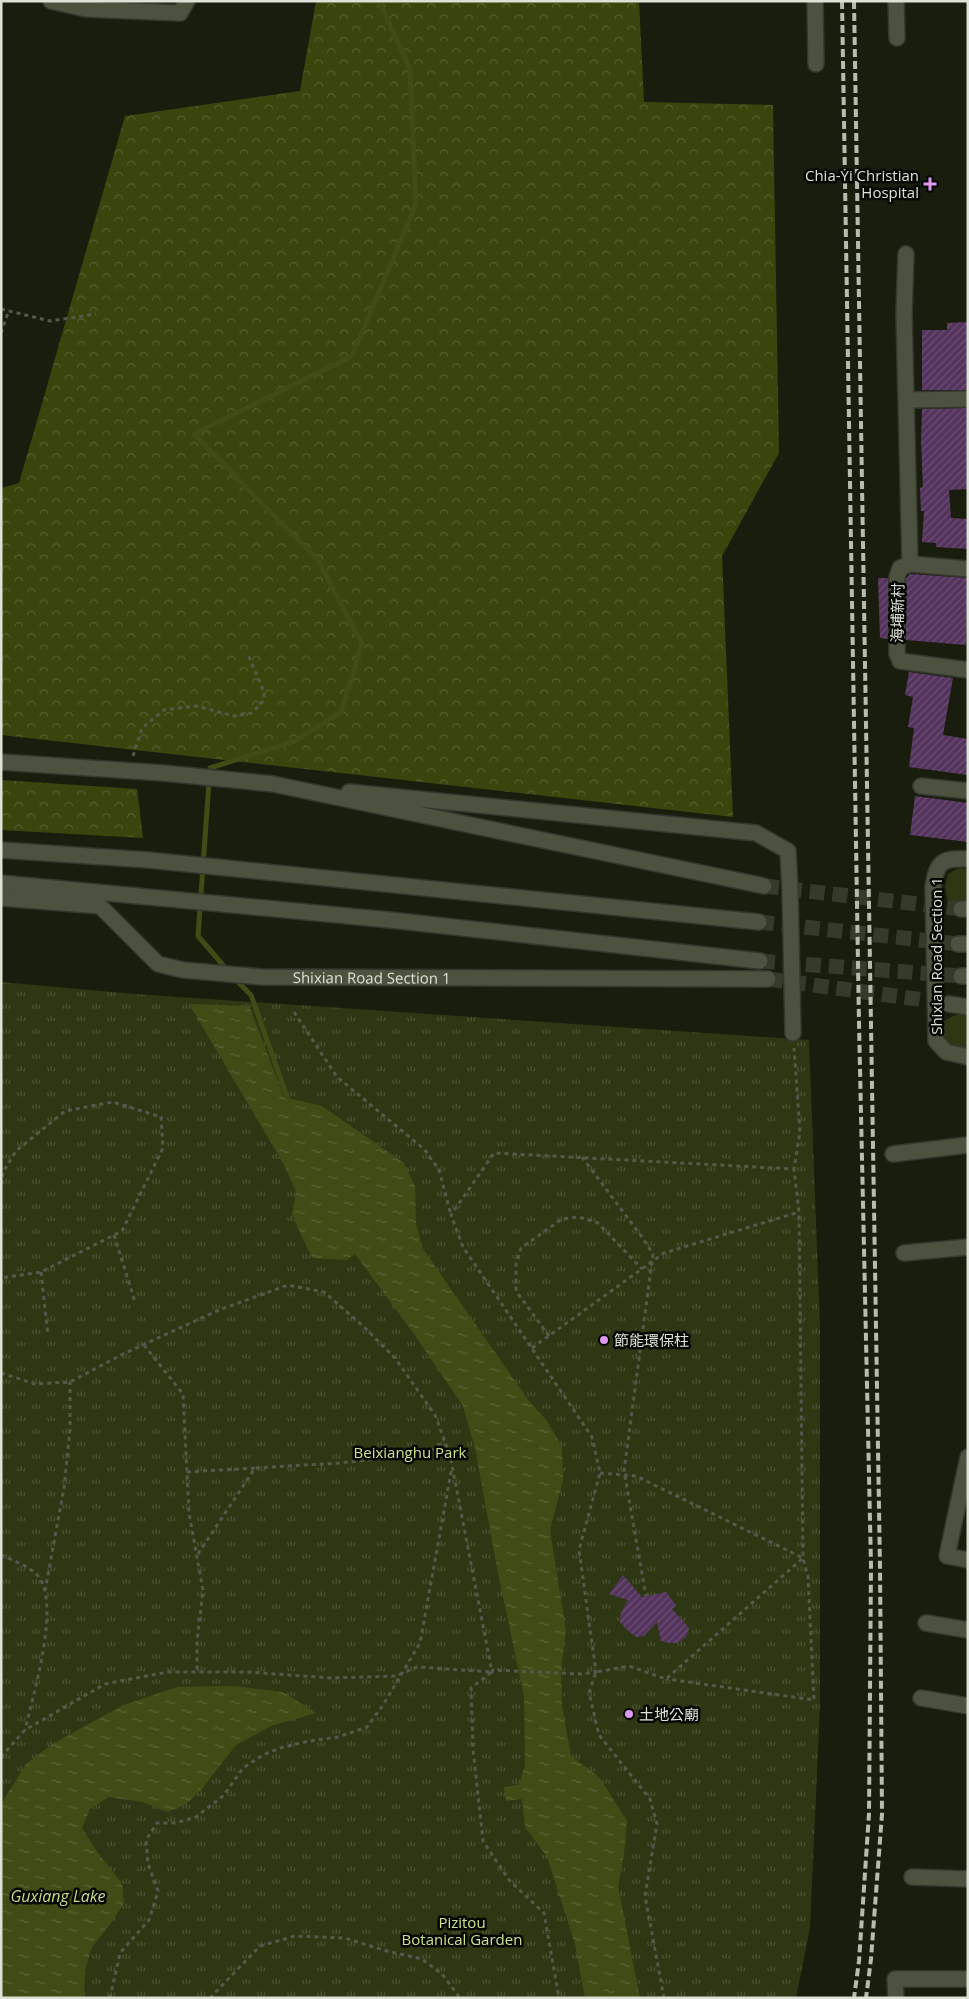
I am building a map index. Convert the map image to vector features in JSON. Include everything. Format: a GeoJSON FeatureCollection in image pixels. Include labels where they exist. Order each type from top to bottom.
{"type":"FeatureCollection","features":[{"type":"Feature","properties":{"kind":"street"},"geometry":{"type":"LineString","coordinates":[[51,1],[86,9],[180,13],[187,1]]}},
{"type":"Feature","properties":{"kind":"street"},"geometry":{"type":"LineString","coordinates":[[815,1],[816,64]]}},
{"type":"Feature","properties":{"kind":"street"},"geometry":{"type":"LineString","coordinates":[[896,1],[897,38]]}},
{"type":"Feature","properties":{"kind":"street"},"geometry":{"type":"LineString","coordinates":[[906,254],[904,314],[910,564],[968,569]]}},
{"type":"Feature","properties":{"kind":"street"},"geometry":{"type":"LineString","coordinates":[[907,400],[968,398]]}},
{"type":"Feature","properties":{"kind":"street","name":"海埔新村"},"geometry":{"type":"LineString","coordinates":[[910,564],[900,568],[897,577],[897,654],[900,660],[968,670]]}},
{"type":"Feature","properties":{"kind":"street"},"geometry":{"type":"LineString","coordinates":[[1,762],[163,773],[756,833],[788,851],[793,1033]]}},
{"type":"Feature","properties":{"kind":"street"},"geometry":{"type":"LineString","coordinates":[[273,784],[764,886]]}},
{"type":"Feature","properties":{"kind":"street"},"geometry":{"type":"LineString","coordinates":[[921,786],[968,792]]}},
{"type":"Feature","properties":{"kind":"street"},"geometry":{"type":"LineString","coordinates":[[1,850],[148,860],[759,922]]}},
{"type":"Feature","properties":{"kind":"street","name":"Shixian Road Section 1"},"geometry":{"type":"LineString","coordinates":[[968,859],[952,858],[942,862],[936,869],[933,887],[936,1041],[946,1052],[968,1058]]}},
{"type":"Feature","properties":{"kind":"street"},"geometry":{"type":"LineString","coordinates":[[1,883],[263,908],[760,961]]}},
{"type":"Feature","properties":{"kind":"street","name":"Shixian Road Section 1"},"geometry":{"type":"LineString","coordinates":[[1,898],[100,906],[158,964],[184,970],[261,977],[768,978]]}},
{"type":"Feature","properties":{"kind":"street","name":"Shixian Road Section 1"},"geometry":{"type":"LineString","coordinates":[[949,1004],[968,1007]]}},
{"type":"Feature","properties":{"kind":"street"},"geometry":{"type":"LineString","coordinates":[[893,1154],[968,1146]]}},
{"type":"Feature","properties":{"kind":"street"},"geometry":{"type":"LineString","coordinates":[[904,1254],[968,1247]]}},
{"type":"Feature","properties":{"kind":"street"},"geometry":{"type":"LineString","coordinates":[[968,1457],[947,1556],[968,1560]]}},
{"type":"Feature","properties":{"kind":"street"},"geometry":{"type":"LineString","coordinates":[[926,1623],[968,1630]]}},
{"type":"Feature","properties":{"kind":"street"},"geometry":{"type":"LineString","coordinates":[[920,1698],[968,1706]]}},
{"type":"Feature","properties":{"kind":"street"},"geometry":{"type":"LineString","coordinates":[[912,1877],[968,1879]]}},
{"type":"Feature","properties":{"kind":"street"},"geometry":{"type":"LineString","coordinates":[[896,1998],[895,1979],[968,1979]]}},
{"type":"Feature","properties":{"kind":"path"},"geometry":{"type":"LineString","coordinates":[[1,309],[50,321],[96,314]]}},
{"type":"Feature","properties":{"kind":"path"},"geometry":{"type":"LineString","coordinates":[[1,333],[8,310]]}},
{"type":"Feature","properties":{"kind":"path"},"geometry":{"type":"LineString","coordinates":[[129,771],[142,728],[164,710],[196,706],[234,716],[252,713],[264,700],[264,692],[248,655]]}},
{"type":"Feature","properties":{"kind":"path"},"geometry":{"type":"LineString","coordinates":[[294,1012],[337,1077],[424,1149],[439,1170],[451,1215],[464,1247],[592,1437],[600,1473],[579,1550],[596,1672],[589,1692],[599,1734],[650,1798],[658,1824],[645,1896],[664,1998]]}},
{"type":"Feature","properties":{"kind":"path"},"geometry":{"type":"LineString","coordinates":[[559,1998],[544,1913],[509,1880],[483,1840],[473,1749],[472,1688],[493,1670],[581,1674],[628,1666],[666,1679],[814,1700],[808,1577],[804,1558],[799,1212],[794,1169],[800,1132],[793,1033]]}},
{"type":"Feature","properties":{"kind":"path"},"geometry":{"type":"LineString","coordinates":[[1,1185],[3,1172],[16,1151],[65,1111],[113,1102],[161,1117],[163,1148],[122,1232],[42,1272],[1,1278]]}},
{"type":"Feature","properties":{"kind":"path"},"geometry":{"type":"LineString","coordinates":[[451,1215],[494,1153],[582,1156],[794,1169]]}},
{"type":"Feature","properties":{"kind":"path"},"geometry":{"type":"LineString","coordinates":[[582,1156],[653,1254],[624,1471],[646,1596]]}},
{"type":"Feature","properties":{"kind":"path"},"geometry":{"type":"LineString","coordinates":[[532,1348],[664,1253],[799,1212]]}},
{"type":"Feature","properties":{"kind":"path"},"geometry":{"type":"LineString","coordinates":[[549,1336],[516,1291],[516,1264],[521,1248],[562,1219],[579,1217],[598,1223],[642,1269]]}},
{"type":"Feature","properties":{"kind":"path"},"geometry":{"type":"LineString","coordinates":[[114,1236],[135,1302]]}},
{"type":"Feature","properties":{"kind":"path"},"geometry":{"type":"LineString","coordinates":[[42,1272],[48,1335]]}},
{"type":"Feature","properties":{"kind":"path"},"geometry":{"type":"LineString","coordinates":[[1,1373],[35,1384],[70,1382],[219,1310],[288,1285],[324,1292],[362,1325],[395,1358],[435,1415],[452,1465],[492,1672]]}},
{"type":"Feature","properties":{"kind":"path"},"geometry":{"type":"LineString","coordinates":[[144,1345],[183,1394],[189,1513],[203,1590],[197,1641],[197,1672]]}},
{"type":"Feature","properties":{"kind":"path"},"geometry":{"type":"LineString","coordinates":[[25,1730],[42,1660],[48,1620],[45,1590],[64,1488],[70,1428],[70,1382]]}},
{"type":"Feature","properties":{"kind":"path"},"geometry":{"type":"LineString","coordinates":[[188,1472],[339,1463],[404,1456],[435,1449],[444,1439]]}},
{"type":"Feature","properties":{"kind":"path"},"geometry":{"type":"LineString","coordinates":[[110,1998],[120,1953],[149,1920],[158,1891],[148,1864],[146,1840],[157,1823],[176,1823],[196,1817],[224,1796],[243,1768],[263,1755],[280,1748],[338,1737],[367,1727],[384,1705],[420,1642],[452,1465]]}},
{"type":"Feature","properties":{"kind":"path"},"geometry":{"type":"LineString","coordinates":[[198,1555],[255,1468]]}},
{"type":"Feature","properties":{"kind":"path"},"geometry":{"type":"LineString","coordinates":[[600,1473],[636,1476],[804,1558]]}},
{"type":"Feature","properties":{"kind":"path"},"geometry":{"type":"LineString","coordinates":[[1,1555],[36,1574],[45,1590]]}},
{"type":"Feature","properties":{"kind":"path"},"geometry":{"type":"LineString","coordinates":[[666,1679],[804,1558]]}},
{"type":"Feature","properties":{"kind":"path"},"geometry":{"type":"LineString","coordinates":[[1,1757],[25,1730],[105,1684],[168,1672],[248,1672],[331,1678],[400,1675],[417,1667],[492,1672]]}},
{"type":"Feature","properties":{"kind":"path"},"geometry":{"type":"LineString","coordinates":[[210,1998],[260,1946],[295,1936],[345,1938],[386,1951],[422,1959],[442,1974],[460,1998]]}},
{"type":"Feature","properties":{"kind":"green space"},"geometry":{"type":"Polygon","coordinates":[[[316,1],[639,1],[644,102],[773,105],[779,453],[722,556],[733,817],[1,735],[1,488],[19,483],[125,116],[300,91],[316,1]]]}},
{"type":"Feature","properties":{"kind":"green space"},"geometry":{"type":"Polygon","coordinates":[[[1,780],[137,789],[143,838],[1,830],[1,780]]]}},
{"type":"Feature","properties":{"kind":"green space"},"geometry":{"type":"Polygon","coordinates":[[[959,868],[968,869],[968,904],[959,904],[947,899],[945,886],[948,874],[959,868]]]}},
{"type":"Feature","properties":{"kind":"green space","name":"Beixianghu Park"},"geometry":{"type":"Polygon","coordinates":[[[1,982],[135,994],[809,1040],[820,1327],[820,1705],[810,1928],[796,1998],[1,1998],[1,982]]]}},
{"type":"Feature","properties":{"kind":"green space"},"geometry":{"type":"Polygon","coordinates":[[[956,1015],[968,1015],[968,1050],[950,1044],[942,1038],[942,1025],[947,1019],[956,1015]]]}},
{"type":"Feature","properties":{"kind":"water"},"geometry":{"type":"Polygon","coordinates":[[[189,1004],[249,1006],[284,1097],[322,1106],[404,1163],[415,1186],[416,1224],[423,1249],[529,1401],[547,1421],[562,1447],[563,1480],[550,1530],[566,1631],[561,1669],[562,1706],[571,1756],[600,1778],[627,1821],[624,1855],[618,1886],[640,1998],[585,1998],[575,1944],[547,1857],[525,1827],[522,1799],[506,1801],[504,1787],[519,1785],[525,1765],[524,1696],[498,1573],[475,1448],[463,1406],[414,1334],[355,1254],[346,1260],[312,1258],[292,1215],[296,1191],[283,1163],[189,1004]]]}},
{"type":"Feature","properties":{"kind":"water","name":"Guxiang Lake"},"geometry":{"type":"Polygon","coordinates":[[[232,1686],[283,1692],[316,1713],[271,1726],[236,1745],[201,1790],[185,1805],[168,1812],[142,1802],[109,1797],[90,1809],[82,1828],[98,1853],[122,1883],[124,1903],[92,1947],[85,1970],[84,1998],[1,1998],[1,1804],[26,1764],[54,1743],[121,1706],[177,1687],[232,1686]]]}},
{"type":"Feature","properties":{"kind":"building"},"geometry":{"type":"Polygon","coordinates":[[[968,322],[968,390],[922,390],[922,330],[947,330],[947,323],[968,322]]]}},
{"type":"Feature","properties":{"kind":"building"},"geometry":{"type":"Polygon","coordinates":[[[968,408],[968,489],[949,490],[951,518],[968,519],[968,549],[936,547],[936,543],[922,542],[924,511],[921,511],[920,488],[923,487],[922,409],[968,408]]]}},
{"type":"Feature","properties":{"kind":"building"},"geometry":{"type":"Polygon","coordinates":[[[910,574],[968,578],[966,645],[906,640],[906,579],[910,574]]]}},
{"type":"Feature","properties":{"kind":"building"},"geometry":{"type":"Polygon","coordinates":[[[878,578],[888,578],[888,639],[880,638],[878,578]]]}},
{"type":"Feature","properties":{"kind":"building"},"geometry":{"type":"Polygon","coordinates":[[[909,672],[953,678],[943,735],[968,739],[968,775],[909,767],[914,728],[908,727],[913,697],[905,695],[909,672]]]}},
{"type":"Feature","properties":{"kind":"building"},"geometry":{"type":"Polygon","coordinates":[[[915,796],[968,803],[968,842],[910,835],[915,796]]]}},
{"type":"Feature","properties":{"kind":"building"},"geometry":{"type":"Polygon","coordinates":[[[623,1575],[642,1597],[666,1592],[676,1605],[672,1609],[689,1628],[686,1637],[677,1643],[661,1641],[657,1622],[644,1636],[636,1637],[626,1629],[620,1622],[621,1613],[628,1600],[609,1594],[623,1575]]]}},
{"type":"Feature","properties":{"kind":"waterway"},"geometry":{"type":"LineString","coordinates":[[228,971],[198,936],[210,768],[295,741],[341,712],[362,644],[318,560],[194,434],[352,356],[416,204],[410,69],[379,1]]}},
{"type":"Feature","properties":{"kind":"waterway"},"geometry":{"type":"LineString","coordinates":[[235,979],[251,995],[290,1105]]}},
{"type":"Feature","properties":{"kind":"tunnel"},"geometry":{"type":"LineString","coordinates":[[764,886],[961,909]]}},
{"type":"Feature","properties":{"kind":"tunnel"},"geometry":{"type":"LineString","coordinates":[[759,922],[958,944]]}},
{"type":"Feature","properties":{"kind":"tunnel"},"geometry":{"type":"LineString","coordinates":[[760,961],[961,976]]}},
{"type":"Feature","properties":{"kind":"tunnel"},"geometry":{"type":"LineString","coordinates":[[768,979],[947,1003]]}},
{"type":"Feature","properties":{"kind":"railway"},"geometry":{"type":"LineString","coordinates":[[842,1],[859,1023],[871,1566],[869,1814],[859,1961],[854,1998]]}},
{"type":"Feature","properties":{"kind":"railway"},"geometry":{"type":"LineString","coordinates":[[854,1],[880,1568],[882,1814],[871,1959],[866,1998]]}},
{"type":"Feature","properties":{"kind":"place","name":"Chia-Yi Christian Hospital"},"geometry":{"type":"Point","coordinates":[930,184]}},
{"type":"Feature","properties":{"kind":"place","name":"節能環保柱"},"geometry":{"type":"Point","coordinates":[604,1340]}},
{"type":"Feature","properties":{"kind":"place","name":"土地公廟"},"geometry":{"type":"Point","coordinates":[629,1714]}},
{"type":"Feature","properties":{"kind":"park label","name":"Pizitou Botanical Garden"},"geometry":{"type":"Point","coordinates":[462,1930]}}]}
